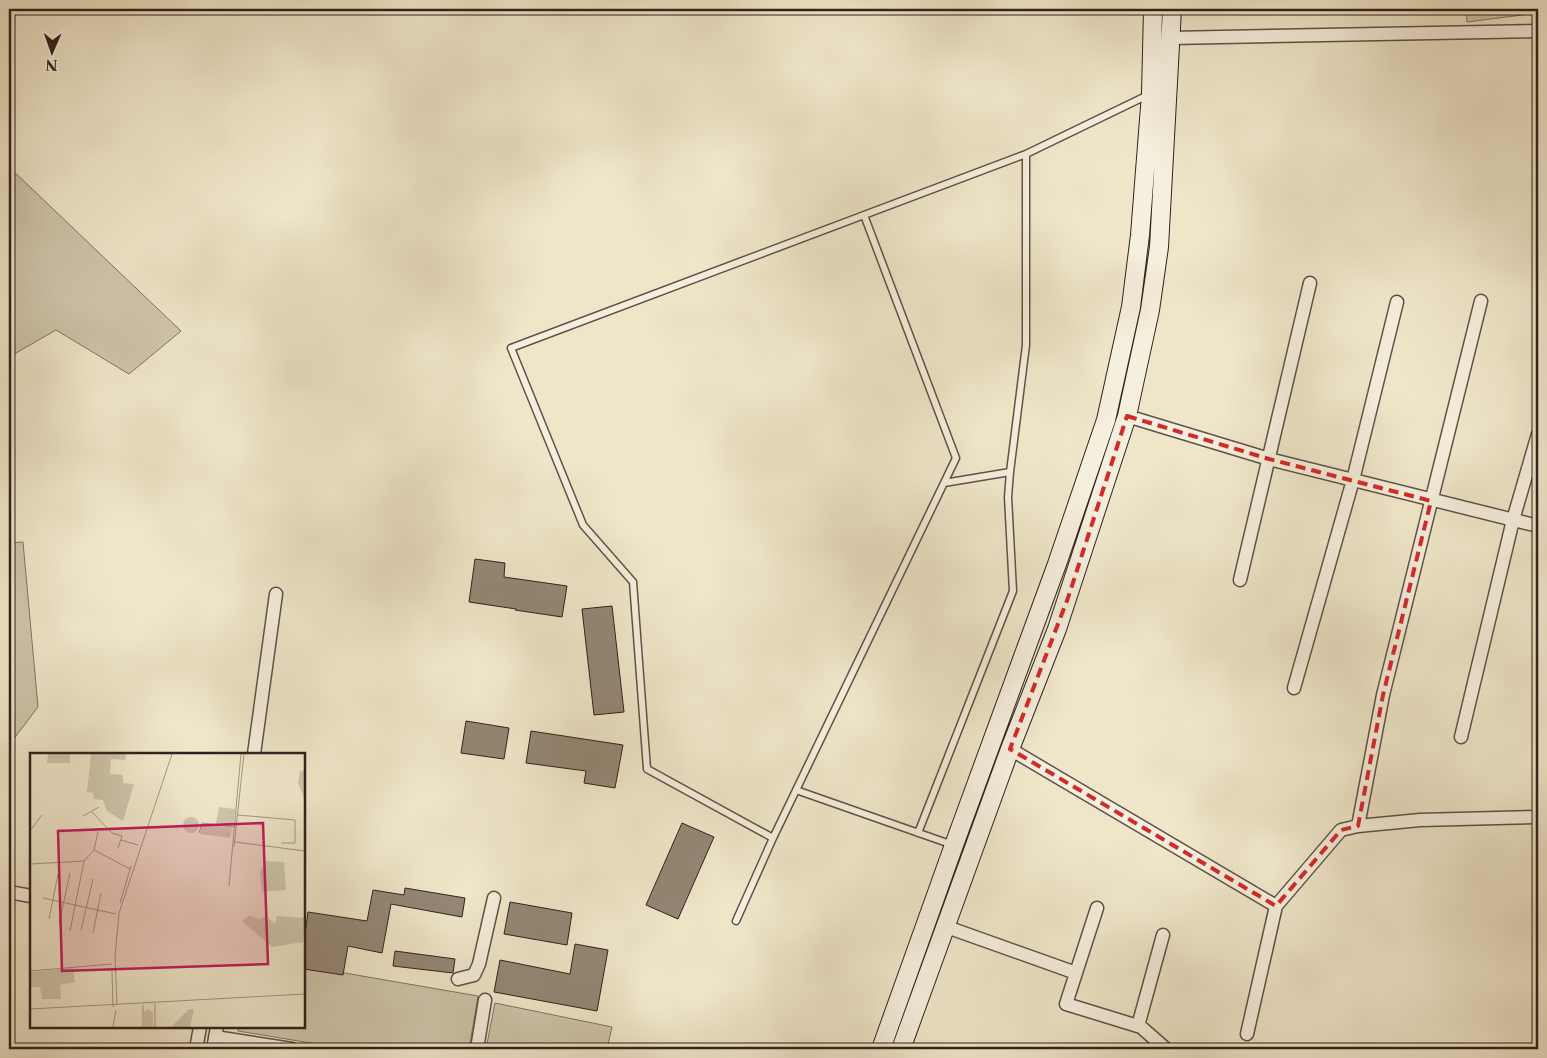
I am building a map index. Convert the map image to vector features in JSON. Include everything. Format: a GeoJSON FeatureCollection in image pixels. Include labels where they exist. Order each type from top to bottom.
{"type":"FeatureCollection","features":[{"type":"Feature","properties":{"kind":"main road"},"geometry":{"type":"LineString","coordinates":[[881,1049],[1058,564],[1106,420],[1130,307],[1140,235],[1151,94],[1154,9]]}},
{"type":"Feature","properties":{"kind":"main road"},"geometry":{"type":"LineString","coordinates":[[901,1049],[944,926],[1057,629],[1127,416],[1148,319],[1159,246],[1172,9]]}},
{"type":"Feature","properties":{"kind":"street"},"geometry":{"type":"LineString","coordinates":[[1170,38],[1538,31]]}},
{"type":"Feature","properties":{"kind":"street"},"geometry":{"type":"LineString","coordinates":[[1240,580],[1310,283]]}},
{"type":"Feature","properties":{"kind":"street"},"geometry":{"type":"LineString","coordinates":[[1358,826],[1383,695],[1482,301]]}},
{"type":"Feature","properties":{"kind":"street"},"geometry":{"type":"LineString","coordinates":[[1294,688],[1353,480],[1397,302]]}},
{"type":"Feature","properties":{"kind":"street"},"geometry":{"type":"LineString","coordinates":[[1127,416],[1269,459],[1431,501],[1538,526]]}},
{"type":"Feature","properties":{"kind":"street"},"geometry":{"type":"LineString","coordinates":[[1461,737],[1513,520],[1538,434]]}},
{"type":"Feature","properties":{"kind":"street"},"geometry":{"type":"LineString","coordinates":[[254,753],[276,594]]}},
{"type":"Feature","properties":{"kind":"street"},"geometry":{"type":"LineString","coordinates":[[1010,749],[1276,906]]}},
{"type":"Feature","properties":{"kind":"street"},"geometry":{"type":"LineString","coordinates":[[1247,1034],[1276,906],[1341,830],[1358,826],[1420,820],[1538,817]]}},
{"type":"Feature","properties":{"kind":"street"},"geometry":{"type":"LineString","coordinates":[[9,892],[30,896]]}},
{"type":"Feature","properties":{"kind":"street"},"geometry":{"type":"LineString","coordinates":[[458,979],[474,975],[479,964],[494,898]]}},
{"type":"Feature","properties":{"kind":"street"},"geometry":{"type":"LineString","coordinates":[[1097,908],[1066,1004],[1141,1027],[1166,1049]]}},
{"type":"Feature","properties":{"kind":"street"},"geometry":{"type":"LineString","coordinates":[[944,926],[1076,973]]}},
{"type":"Feature","properties":{"kind":"street"},"geometry":{"type":"LineString","coordinates":[[1138,1026],[1163,935]]}},
{"type":"Feature","properties":{"kind":"street"},"geometry":{"type":"LineString","coordinates":[[477,1049],[485,1000]]}},
{"type":"Feature","properties":{"kind":"street"},"geometry":{"type":"LineString","coordinates":[[196,1049],[200,1028]]}},
{"type":"Feature","properties":{"kind":"street"},"geometry":{"type":"LineString","coordinates":[[215,1038],[292,1049]]}},
{"type":"Feature","properties":{"kind":"lane"},"geometry":{"type":"LineString","coordinates":[[774,838],[647,769],[632,582],[583,525],[512,348],[1026,154],[1151,94]]}},
{"type":"Feature","properties":{"kind":"lane"},"geometry":{"type":"LineString","coordinates":[[918,833],[1013,591],[1008,497],[1026,345],[1026,154]]}},
{"type":"Feature","properties":{"kind":"lane"},"geometry":{"type":"LineString","coordinates":[[736,921],[796,790],[956,458],[864,215]]}},
{"type":"Feature","properties":{"kind":"lane"},"geometry":{"type":"LineString","coordinates":[[944,483],[1010,472]]}},
{"type":"Feature","properties":{"kind":"lane"},"geometry":{"type":"LineString","coordinates":[[796,790],[954,845]]}},
{"type":"Feature","properties":{"kind":"highlighted area"},"geometry":{"type":"Polygon","coordinates":[[[1127,416],[1269,459],[1431,501],[1383,695],[1358,826],[1341,830],[1276,906],[1010,749],[1068,598],[1127,416]]]}},
{"type":"Feature","properties":{"kind":"shaded area"},"geometry":{"type":"Polygon","coordinates":[[[1466,9],[1538,9],[1538,13],[1467,22],[1466,9]]]}},
{"type":"Feature","properties":{"kind":"shaded area"},"geometry":{"type":"Polygon","coordinates":[[[9,167],[181,331],[129,374],[56,330],[9,357],[9,167]]]}},
{"type":"Feature","properties":{"kind":"shaded area"},"geometry":{"type":"Polygon","coordinates":[[[23,542],[38,707],[9,745],[9,543],[23,542]]]}},
{"type":"Feature","properties":{"kind":"shaded area"},"geometry":{"type":"Polygon","coordinates":[[[305,966],[478,996],[469,1049],[347,1049],[238,1031],[238,1028],[305,1028],[305,966]]]}},
{"type":"Feature","properties":{"kind":"shaded area"},"geometry":{"type":"Polygon","coordinates":[[[495,1003],[612,1027],[607,1049],[486,1049],[495,1003]]]}},
{"type":"Feature","properties":{"kind":"building"},"geometry":{"type":"Polygon","coordinates":[[[475,559],[505,563],[504,577],[567,586],[562,617],[469,602],[475,559]]]}},
{"type":"Feature","properties":{"kind":"building"},"geometry":{"type":"Polygon","coordinates":[[[612,606],[624,712],[594,715],[582,609],[612,606]]]}},
{"type":"Feature","properties":{"kind":"building"},"geometry":{"type":"Polygon","coordinates":[[[466,721],[509,728],[504,759],[461,753],[466,721]]]}},
{"type":"Feature","properties":{"kind":"building"},"geometry":{"type":"Polygon","coordinates":[[[531,731],[623,745],[615,788],[584,783],[586,771],[526,763],[531,731]]]}},
{"type":"Feature","properties":{"kind":"building"},"geometry":{"type":"Polygon","coordinates":[[[682,823],[714,837],[678,919],[646,905],[682,823]]]}},
{"type":"Feature","properties":{"kind":"building"},"geometry":{"type":"Polygon","coordinates":[[[405,888],[465,898],[462,917],[391,904],[382,953],[348,946],[343,975],[305,969],[305,934],[308,912],[367,921],[373,890],[404,895],[405,888]]]}},
{"type":"Feature","properties":{"kind":"building"},"geometry":{"type":"Polygon","coordinates":[[[510,902],[572,913],[567,945],[504,934],[510,902]]]}},
{"type":"Feature","properties":{"kind":"building"},"geometry":{"type":"Polygon","coordinates":[[[575,944],[608,950],[597,1011],[494,992],[500,960],[570,974],[575,944]]]}},
{"type":"Feature","properties":{"kind":"building"},"geometry":{"type":"Polygon","coordinates":[[[395,951],[455,959],[453,973],[393,966],[395,951]]]}}]}
